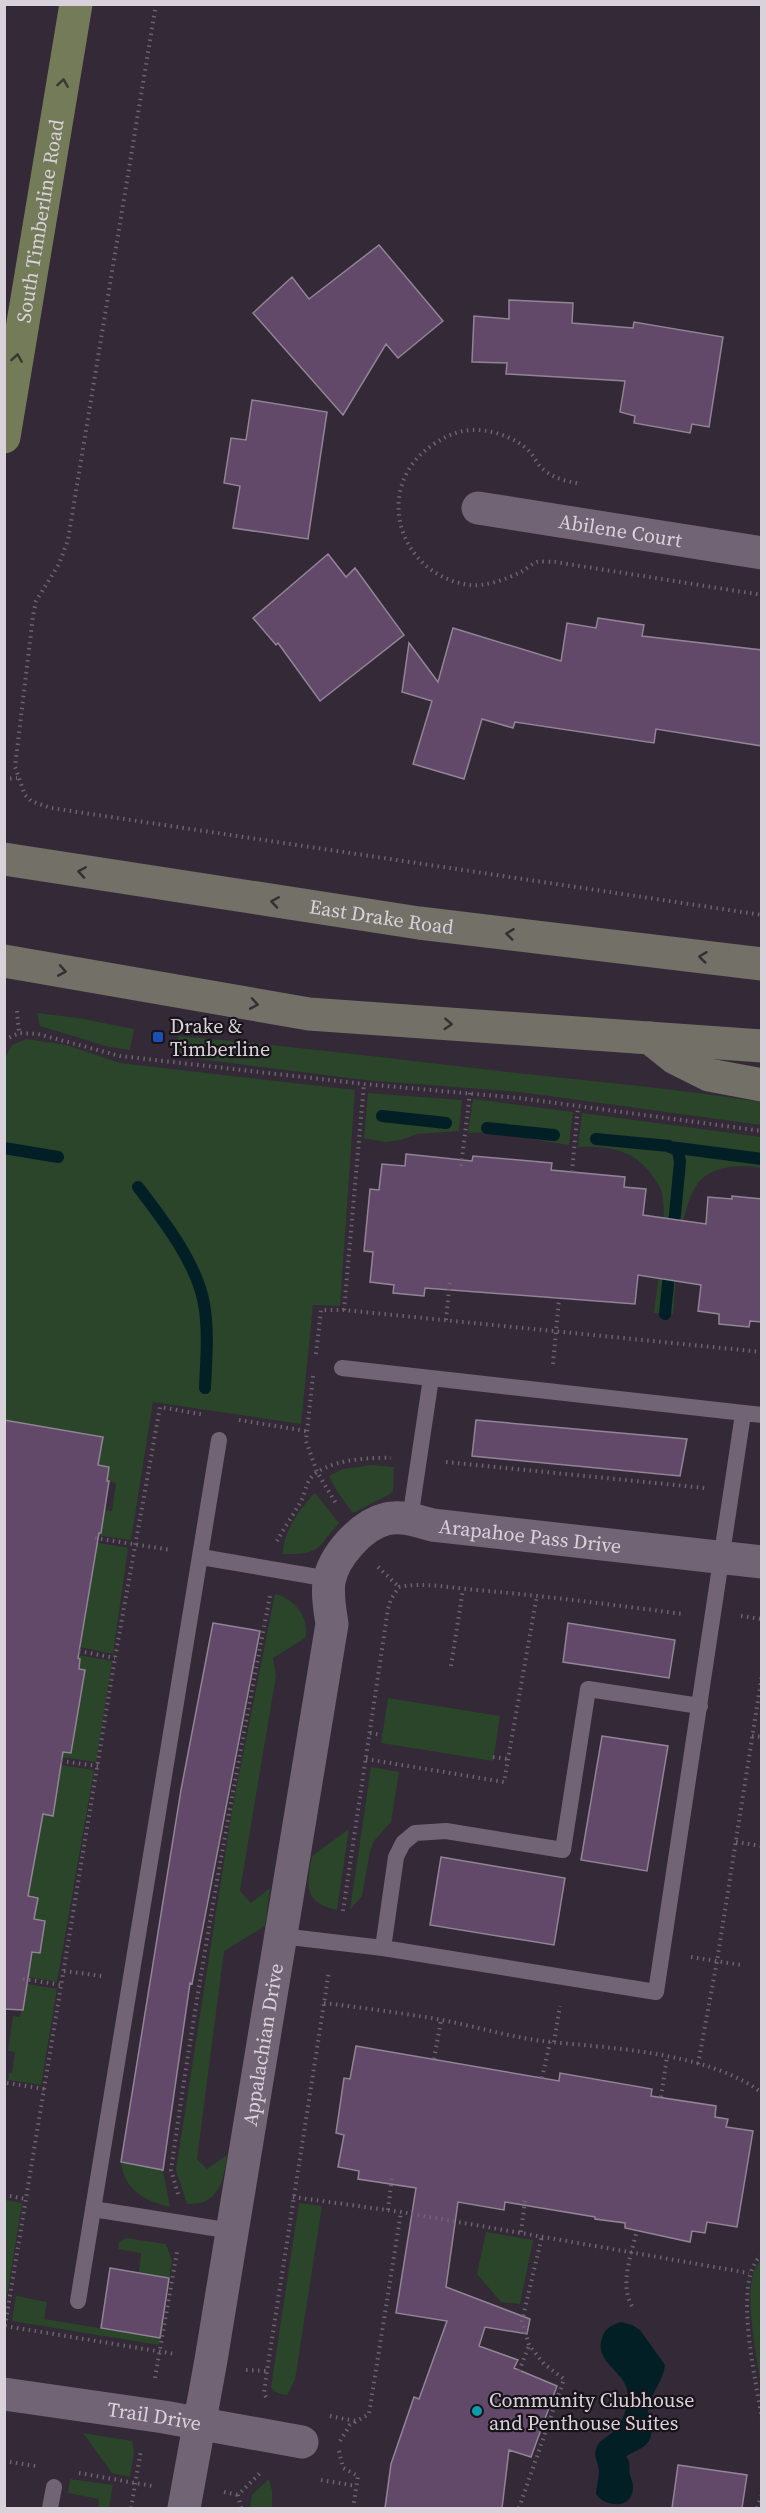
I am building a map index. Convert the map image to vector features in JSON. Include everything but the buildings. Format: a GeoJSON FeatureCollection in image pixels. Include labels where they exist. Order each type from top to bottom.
{"type":"FeatureCollection","features":[{"type":"Feature","properties":{"kind":"main road","name":"South Timberline Road"},"geometry":{"type":"LineString","coordinates":[[4,437],[76,4]]}},
{"type":"Feature","properties":{"kind":"main road","name":"East Drake Road"},"geometry":{"type":"LineString","coordinates":[[4,859],[407,921],[762,964]]}},
{"type":"Feature","properties":{"kind":"main road"},"geometry":{"type":"LineString","coordinates":[[4,961],[309,1014],[762,1046]]}},
{"type":"Feature","properties":{"kind":"main road"},"geometry":{"type":"LineString","coordinates":[[650,1038],[762,1027]]}},
{"type":"Feature","properties":{"kind":"main road"},"geometry":{"type":"LineString","coordinates":[[650,1038],[675,1058],[709,1075],[762,1085]]}},
{"type":"Feature","properties":{"kind":"street","name":"Abilene Court"},"geometry":{"type":"LineString","coordinates":[[478,508],[762,552]]}},
{"type":"Feature","properties":{"kind":"street","name":"Arapahoe Pass Drive"},"geometry":{"type":"LineString","coordinates":[[330,1580],[334,1567],[346,1547],[365,1530],[385,1519],[410,1519],[432,1526],[762,1562]]}},
{"type":"Feature","properties":{"kind":"street","name":"Appalachian Drive"},"geometry":{"type":"LineString","coordinates":[[184,2508],[332,1624],[328,1594],[330,1580]]}},
{"type":"Feature","properties":{"kind":"street","name":"Trail Drive"},"geometry":{"type":"LineString","coordinates":[[4,2394],[302,2442]]}},
{"type":"Feature","properties":{"kind":"lane"},"geometry":{"type":"LineString","coordinates":[[342,1368],[762,1415]]}},
{"type":"Feature","properties":{"kind":"lane"},"geometry":{"type":"LineString","coordinates":[[410,1519],[431,1378]]}},
{"type":"Feature","properties":{"kind":"lane"},"geometry":{"type":"LineString","coordinates":[[281,1936],[383,1948],[656,1992],[743,1414]]}},
{"type":"Feature","properties":{"kind":"lane"},"geometry":{"type":"LineString","coordinates":[[78,2301],[219,1440]]}},
{"type":"Feature","properties":{"kind":"lane"},"geometry":{"type":"LineString","coordinates":[[201,1557],[330,1580]]}},
{"type":"Feature","properties":{"kind":"lane"},"geometry":{"type":"LineString","coordinates":[[383,1948],[396,1857],[403,1843],[415,1833],[446,1831],[563,1850],[588,1689],[700,1706]]}},
{"type":"Feature","properties":{"kind":"lane"},"geometry":{"type":"LineString","coordinates":[[93,2209],[232,2231]]}},
{"type":"Feature","properties":{"kind":"lane"},"geometry":{"type":"LineString","coordinates":[[50,2508],[54,2487]]}},
{"type":"Feature","properties":{"kind":"path"},"geometry":{"type":"LineString","coordinates":[[156,4],[68,540],[59,564],[36,602],[33,616],[16,747],[17,778],[25,795],[31,801],[51,808],[762,915]]}},
{"type":"Feature","properties":{"kind":"path"},"geometry":{"type":"LineString","coordinates":[[4,779],[17,778]]}},
{"type":"Feature","properties":{"kind":"path"},"geometry":{"type":"LineString","coordinates":[[27,808],[31,801]]}},
{"type":"Feature","properties":{"kind":"path"},"geometry":{"type":"LineString","coordinates":[[17,1011],[19,1033]]}},
{"type":"Feature","properties":{"kind":"path"},"geometry":{"type":"LineString","coordinates":[[4,1040],[19,1033],[50,1036],[120,1056],[364,1084],[470,1093],[762,1131]]}},
{"type":"Feature","properties":{"kind":"path"},"geometry":{"type":"LineString","coordinates":[[344,1310],[364,1084]]}},
{"type":"Feature","properties":{"kind":"path"},"geometry":{"type":"LineString","coordinates":[[461,1166],[470,1093]]}},
{"type":"Feature","properties":{"kind":"path"},"geometry":{"type":"LineString","coordinates":[[572,1172],[578,1107]]}},
{"type":"Feature","properties":{"kind":"path"},"geometry":{"type":"LineString","coordinates":[[446,1320],[450,1280]]}},
{"type":"Feature","properties":{"kind":"path"},"geometry":{"type":"LineString","coordinates":[[552,1368],[559,1299]]}},
{"type":"Feature","properties":{"kind":"path"},"geometry":{"type":"LineString","coordinates":[[183,2356],[5,2326],[115,1658],[160,1407],[216,1416]]}},
{"type":"Feature","properties":{"kind":"path"},"geometry":{"type":"LineString","coordinates":[[227,1418],[306,1431]]}},
{"type":"Feature","properties":{"kind":"path"},"geometry":{"type":"LineString","coordinates":[[274,1553],[277,1541],[302,1499],[309,1479],[317,1472],[340,1463],[373,1457],[394,1459]]}},
{"type":"Feature","properties":{"kind":"path"},"geometry":{"type":"LineString","coordinates":[[438,1461],[707,1488]]}},
{"type":"Feature","properties":{"kind":"path"},"geometry":{"type":"LineString","coordinates":[[95,1538],[173,1550]]}},
{"type":"Feature","properties":{"kind":"path"},"geometry":{"type":"LineString","coordinates":[[371,1561],[399,1587],[418,1585],[537,1595],[691,1615]]}},
{"type":"Feature","properties":{"kind":"path"},"geometry":{"type":"LineString","coordinates":[[343,1911],[388,1610],[391,1599],[399,1587]]}},
{"type":"Feature","properties":{"kind":"path"},"geometry":{"type":"LineString","coordinates":[[451,1666],[463,1588]]}},
{"type":"Feature","properties":{"kind":"path"},"geometry":{"type":"LineString","coordinates":[[180,2202],[171,2170],[194,2007],[228,1808],[270,1593]]}},
{"type":"Feature","properties":{"kind":"path"},"geometry":{"type":"LineString","coordinates":[[366,1759],[504,1782],[537,1595]]}},
{"type":"Feature","properties":{"kind":"path"},"geometry":{"type":"LineString","coordinates":[[735,1616],[762,1619]]}},
{"type":"Feature","properties":{"kind":"path"},"geometry":{"type":"LineString","coordinates":[[79,1651],[115,1658]]}},
{"type":"Feature","properties":{"kind":"path"},"geometry":{"type":"LineString","coordinates":[[698,2064],[717,1960],[762,1675]]}},
{"type":"Feature","properties":{"kind":"path"},"geometry":{"type":"LineString","coordinates":[[370,1733],[382,1735]]}},
{"type":"Feature","properties":{"kind":"path"},"geometry":{"type":"LineString","coordinates":[[752,1736],[762,1737]]}},
{"type":"Feature","properties":{"kind":"path"},"geometry":{"type":"LineString","coordinates":[[493,1756],[508,1759]]}},
{"type":"Feature","properties":{"kind":"path"},"geometry":{"type":"LineString","coordinates":[[60,1761],[98,1766]]}},
{"type":"Feature","properties":{"kind":"path"},"geometry":{"type":"LineString","coordinates":[[736,1842],[762,1846]]}},
{"type":"Feature","properties":{"kind":"path"},"geometry":{"type":"LineString","coordinates":[[681,1955],[741,1965]]}},
{"type":"Feature","properties":{"kind":"path"},"geometry":{"type":"LineString","coordinates":[[64,1971],[102,1976]]}},
{"type":"Feature","properties":{"kind":"path"},"geometry":{"type":"LineString","coordinates":[[270,2405],[264,2393],[329,1971]]}},
{"type":"Feature","properties":{"kind":"path"},"geometry":{"type":"LineString","coordinates":[[23,1979],[62,1985]]}},
{"type":"Feature","properties":{"kind":"path"},"geometry":{"type":"LineString","coordinates":[[324,2003],[441,2020],[552,2042],[667,2056],[698,2064],[751,2085],[762,2093]]}},
{"type":"Feature","properties":{"kind":"path"},"geometry":{"type":"LineString","coordinates":[[542,2078],[561,2003]]}},
{"type":"Feature","properties":{"kind":"path"},"geometry":{"type":"LineString","coordinates":[[434,2059],[441,2020]]}},
{"type":"Feature","properties":{"kind":"path"},"geometry":{"type":"LineString","coordinates":[[661,2097],[667,2056]]}},
{"type":"Feature","properties":{"kind":"path"},"geometry":{"type":"LineString","coordinates":[[8,2083],[45,2089]]}},
{"type":"Feature","properties":{"kind":"path"},"geometry":{"type":"LineString","coordinates":[[388,2210],[392,2177]]}},
{"type":"Feature","properties":{"kind":"path"},"geometry":{"type":"LineString","coordinates":[[4,2195],[26,2199]]}},
{"type":"Feature","properties":{"kind":"path"},"geometry":{"type":"LineString","coordinates":[[293,2197],[401,2212],[749,2273]]}},
{"type":"Feature","properties":{"kind":"path"},"geometry":{"type":"LineString","coordinates":[[521,2232],[525,2200]]}},
{"type":"Feature","properties":{"kind":"path"},"geometry":{"type":"LineString","coordinates":[[353,2508],[358,2476],[343,2468],[339,2450],[344,2433],[355,2421],[369,2414],[401,2212]]}},
{"type":"Feature","properties":{"kind":"path"},"geometry":{"type":"LineString","coordinates":[[632,2306],[627,2298],[626,2285],[637,2230]]}},
{"type":"Feature","properties":{"kind":"path"},"geometry":{"type":"LineString","coordinates":[[519,2508],[564,2379],[544,2364],[529,2345],[522,2321],[542,2236]]}},
{"type":"Feature","properties":{"kind":"path"},"geometry":{"type":"LineString","coordinates":[[155,2381],[178,2245]]}},
{"type":"Feature","properties":{"kind":"path"},"geometry":{"type":"LineString","coordinates":[[762,2254],[754,2260],[747,2284],[748,2323],[762,2420]]}},
{"type":"Feature","properties":{"kind":"path"},"geometry":{"type":"LineString","coordinates":[[519,2371],[529,2345]]}},
{"type":"Feature","properties":{"kind":"path"},"geometry":{"type":"LineString","coordinates":[[330,2416],[355,2421]]}},
{"type":"Feature","properties":{"kind":"path"},"geometry":{"type":"LineString","coordinates":[[131,2508],[142,2442]]}},
{"type":"Feature","properties":{"kind":"path"},"geometry":{"type":"LineString","coordinates":[[4,2461],[37,2466]]}},
{"type":"Feature","properties":{"kind":"path"},"geometry":{"type":"LineString","coordinates":[[70,2472],[156,2487]]}},
{"type":"Feature","properties":{"kind":"path"},"geometry":{"type":"LineString","coordinates":[[241,2508],[238,2494],[262,2472]]}},
{"type":"Feature","properties":{"kind":"path"},"geometry":{"type":"LineString","coordinates":[[321,2480],[356,2486]]}},
{"type":"Feature","properties":{"kind":"path"},"geometry":{"type":"LineString","coordinates":[[757,2508],[762,2495]]}},
{"type":"Feature","properties":{"kind":"green space"},"geometry":{"type":"Polygon","coordinates":[[[37,1013],[134,1029],[130,1050],[109,1047],[40,1026],[37,1013]]]}},
{"type":"Feature","properties":{"kind":"green space"},"geometry":{"type":"Polygon","coordinates":[[[178,1036],[639,1086],[761,1102],[761,1125],[520,1092],[365,1080],[176,1056],[178,1036]]]}},
{"type":"Feature","properties":{"kind":"green space"},"geometry":{"type":"Polygon","coordinates":[[[26,1039],[66,1045],[120,1063],[355,1090],[340,1306],[313,1305],[301,1424],[153,1402],[131,1540],[95,1535],[96,1532],[101,1533],[105,1510],[112,1511],[116,1483],[107,1481],[98,1465],[102,1437],[5,1422],[5,1153],[57,1160],[58,1152],[5,1143],[5,1058],[12,1045],[26,1039]]]}},
{"type":"Feature","properties":{"kind":"green space"},"geometry":{"type":"Polygon","coordinates":[[[368,1093],[462,1100],[459,1131],[417,1134],[401,1140],[386,1142],[364,1138],[368,1093]]]}},
{"type":"Feature","properties":{"kind":"green space"},"geometry":{"type":"Polygon","coordinates":[[[473,1099],[573,1112],[569,1145],[488,1132],[468,1133],[473,1099]]]}},
{"type":"Feature","properties":{"kind":"green space"},"geometry":{"type":"Polygon","coordinates":[[[582,1113],[761,1137],[761,1168],[739,1166],[717,1170],[704,1177],[695,1187],[680,1241],[673,1314],[654,1313],[664,1215],[660,1188],[647,1169],[630,1156],[601,1147],[578,1147],[582,1113]]]}},
{"type":"Feature","properties":{"kind":"green space"},"geometry":{"type":"Polygon","coordinates":[[[372,1465],[394,1467],[393,1491],[353,1513],[329,1476],[343,1469],[372,1465]]]}},
{"type":"Feature","properties":{"kind":"green space"},"geometry":{"type":"Polygon","coordinates":[[[315,1493],[339,1523],[317,1548],[304,1553],[283,1554],[285,1538],[293,1521],[315,1493]]]}},
{"type":"Feature","properties":{"kind":"green space"},"geometry":{"type":"Polygon","coordinates":[[[94,1542],[128,1548],[113,1654],[80,1647],[96,1548],[94,1542]]]}},
{"type":"Feature","properties":{"kind":"green space"},"geometry":{"type":"Polygon","coordinates":[[[275,1594],[289,1600],[299,1610],[306,1624],[306,1631],[305,1638],[273,1658],[276,1676],[240,1891],[251,1903],[270,1888],[265,1926],[224,1951],[197,2159],[207,2169],[227,2155],[226,2164],[218,2190],[213,2196],[206,2201],[187,2204],[176,2170],[232,1810],[275,1594]]]}},
{"type":"Feature","properties":{"kind":"green space"},"geometry":{"type":"Polygon","coordinates":[[[78,1655],[112,1661],[96,1762],[61,1757],[62,1752],[71,1753],[76,1723],[70,1698],[81,1699],[85,1671],[79,1669],[78,1655]]]}},
{"type":"Feature","properties":{"kind":"green space"},"geometry":{"type":"Polygon","coordinates":[[[388,1698],[500,1716],[493,1761],[381,1743],[388,1698]]]}},
{"type":"Feature","properties":{"kind":"green space"},"geometry":{"type":"Polygon","coordinates":[[[60,1765],[94,1770],[57,1982],[23,1976],[45,1921],[34,1919],[38,1898],[8,1893],[43,1814],[52,1816],[60,1765]]]}},
{"type":"Feature","properties":{"kind":"green space"},"geometry":{"type":"Polygon","coordinates":[[[371,1767],[399,1772],[391,1822],[374,1841],[362,1896],[350,1910],[371,1767]]]}},
{"type":"Feature","properties":{"kind":"green space"},"geometry":{"type":"Polygon","coordinates":[[[349,1829],[337,1910],[326,1907],[312,1897],[308,1883],[310,1866],[312,1856],[349,1829]]]}},
{"type":"Feature","properties":{"kind":"green space"},"geometry":{"type":"Polygon","coordinates":[[[22,1983],[57,1989],[41,2085],[8,2080],[9,2073],[12,2073],[15,2052],[8,2051],[13,2016],[20,2017],[25,1985],[22,1983]]]}},
{"type":"Feature","properties":{"kind":"green space"},"geometry":{"type":"Polygon","coordinates":[[[121,2162],[163,2170],[170,2207],[144,2198],[137,2193],[126,2180],[121,2162]]]}},
{"type":"Feature","properties":{"kind":"green space"},"geometry":{"type":"Polygon","coordinates":[[[4,2200],[22,2203],[5,2308],[4,2200]]]}},
{"type":"Feature","properties":{"kind":"green space"},"geometry":{"type":"Polygon","coordinates":[[[299,2203],[322,2206],[295,2380],[287,2395],[274,2391],[271,2387],[299,2203]]]}},
{"type":"Feature","properties":{"kind":"green space"},"geometry":{"type":"Polygon","coordinates":[[[486,2232],[533,2240],[520,2304],[501,2302],[477,2274],[486,2232]]]}},
{"type":"Feature","properties":{"kind":"green space"},"geometry":{"type":"Polygon","coordinates":[[[126,2238],[166,2244],[172,2261],[169,2278],[139,2273],[141,2253],[118,2249],[119,2242],[126,2238]]]}},
{"type":"Feature","properties":{"kind":"green space"},"geometry":{"type":"Polygon","coordinates":[[[761,2261],[761,2387],[752,2321],[751,2284],[755,2270],[761,2261]]]}},
{"type":"Feature","properties":{"kind":"green space"},"geometry":{"type":"Polygon","coordinates":[[[16,2296],[47,2302],[44,2319],[160,2338],[159,2345],[12,2321],[16,2296]]]}},
{"type":"Feature","properties":{"kind":"green space"},"geometry":{"type":"Polygon","coordinates":[[[83,2433],[132,2441],[134,2451],[130,2477],[112,2473],[83,2433]]]}},
{"type":"Feature","properties":{"kind":"green space"},"geometry":{"type":"Polygon","coordinates":[[[70,2479],[113,2485],[109,2508],[98,2508],[99,2499],[68,2493],[70,2479]]]}},
{"type":"Feature","properties":{"kind":"green space"},"geometry":{"type":"Polygon","coordinates":[[[269,2479],[272,2508],[250,2508],[252,2495],[269,2479]]]}},
{"type":"Feature","properties":{"kind":"shaded area"},"geometry":{"type":"Polygon","coordinates":[[[621,2322],[640,2330],[665,2365],[648,2409],[651,2432],[649,2441],[626,2457],[629,2461],[633,2485],[631,2496],[623,2503],[611,2504],[596,2494],[599,2472],[595,2455],[599,2443],[618,2427],[624,2414],[628,2395],[622,2379],[605,2360],[601,2345],[606,2330],[621,2322]]]}},
{"type":"Feature","properties":{"kind":"waterway"},"geometry":{"type":"LineString","coordinates":[[382,1116],[446,1123]]}},
{"type":"Feature","properties":{"kind":"waterway"},"geometry":{"type":"LineString","coordinates":[[487,1128],[554,1135]]}},
{"type":"Feature","properties":{"kind":"waterway"},"geometry":{"type":"LineString","coordinates":[[596,1139],[669,1146],[678,1151],[680,1162],[673,1235]]}},
{"type":"Feature","properties":{"kind":"waterway"},"geometry":{"type":"LineString","coordinates":[[670,1147],[762,1159]]}},
{"type":"Feature","properties":{"kind":"waterway"},"geometry":{"type":"LineString","coordinates":[[4,1148],[58,1157]]}},
{"type":"Feature","properties":{"kind":"waterway"},"geometry":{"type":"LineString","coordinates":[[138,1187],[178,1242],[200,1289],[206,1325],[205,1388]]}},
{"type":"Feature","properties":{"kind":"waterway"},"geometry":{"type":"LineString","coordinates":[[665,1314],[670,1264]]}},
{"type":"Feature","properties":{"kind":"place","name":"Drake & Timberline"},"geometry":{"type":"Point","coordinates":[158,1037]}},
{"type":"Feature","properties":{"kind":"place","name":"Community Clubhouse and Penthouse Suites"},"geometry":{"type":"Point","coordinates":[477,2411]}}]}
